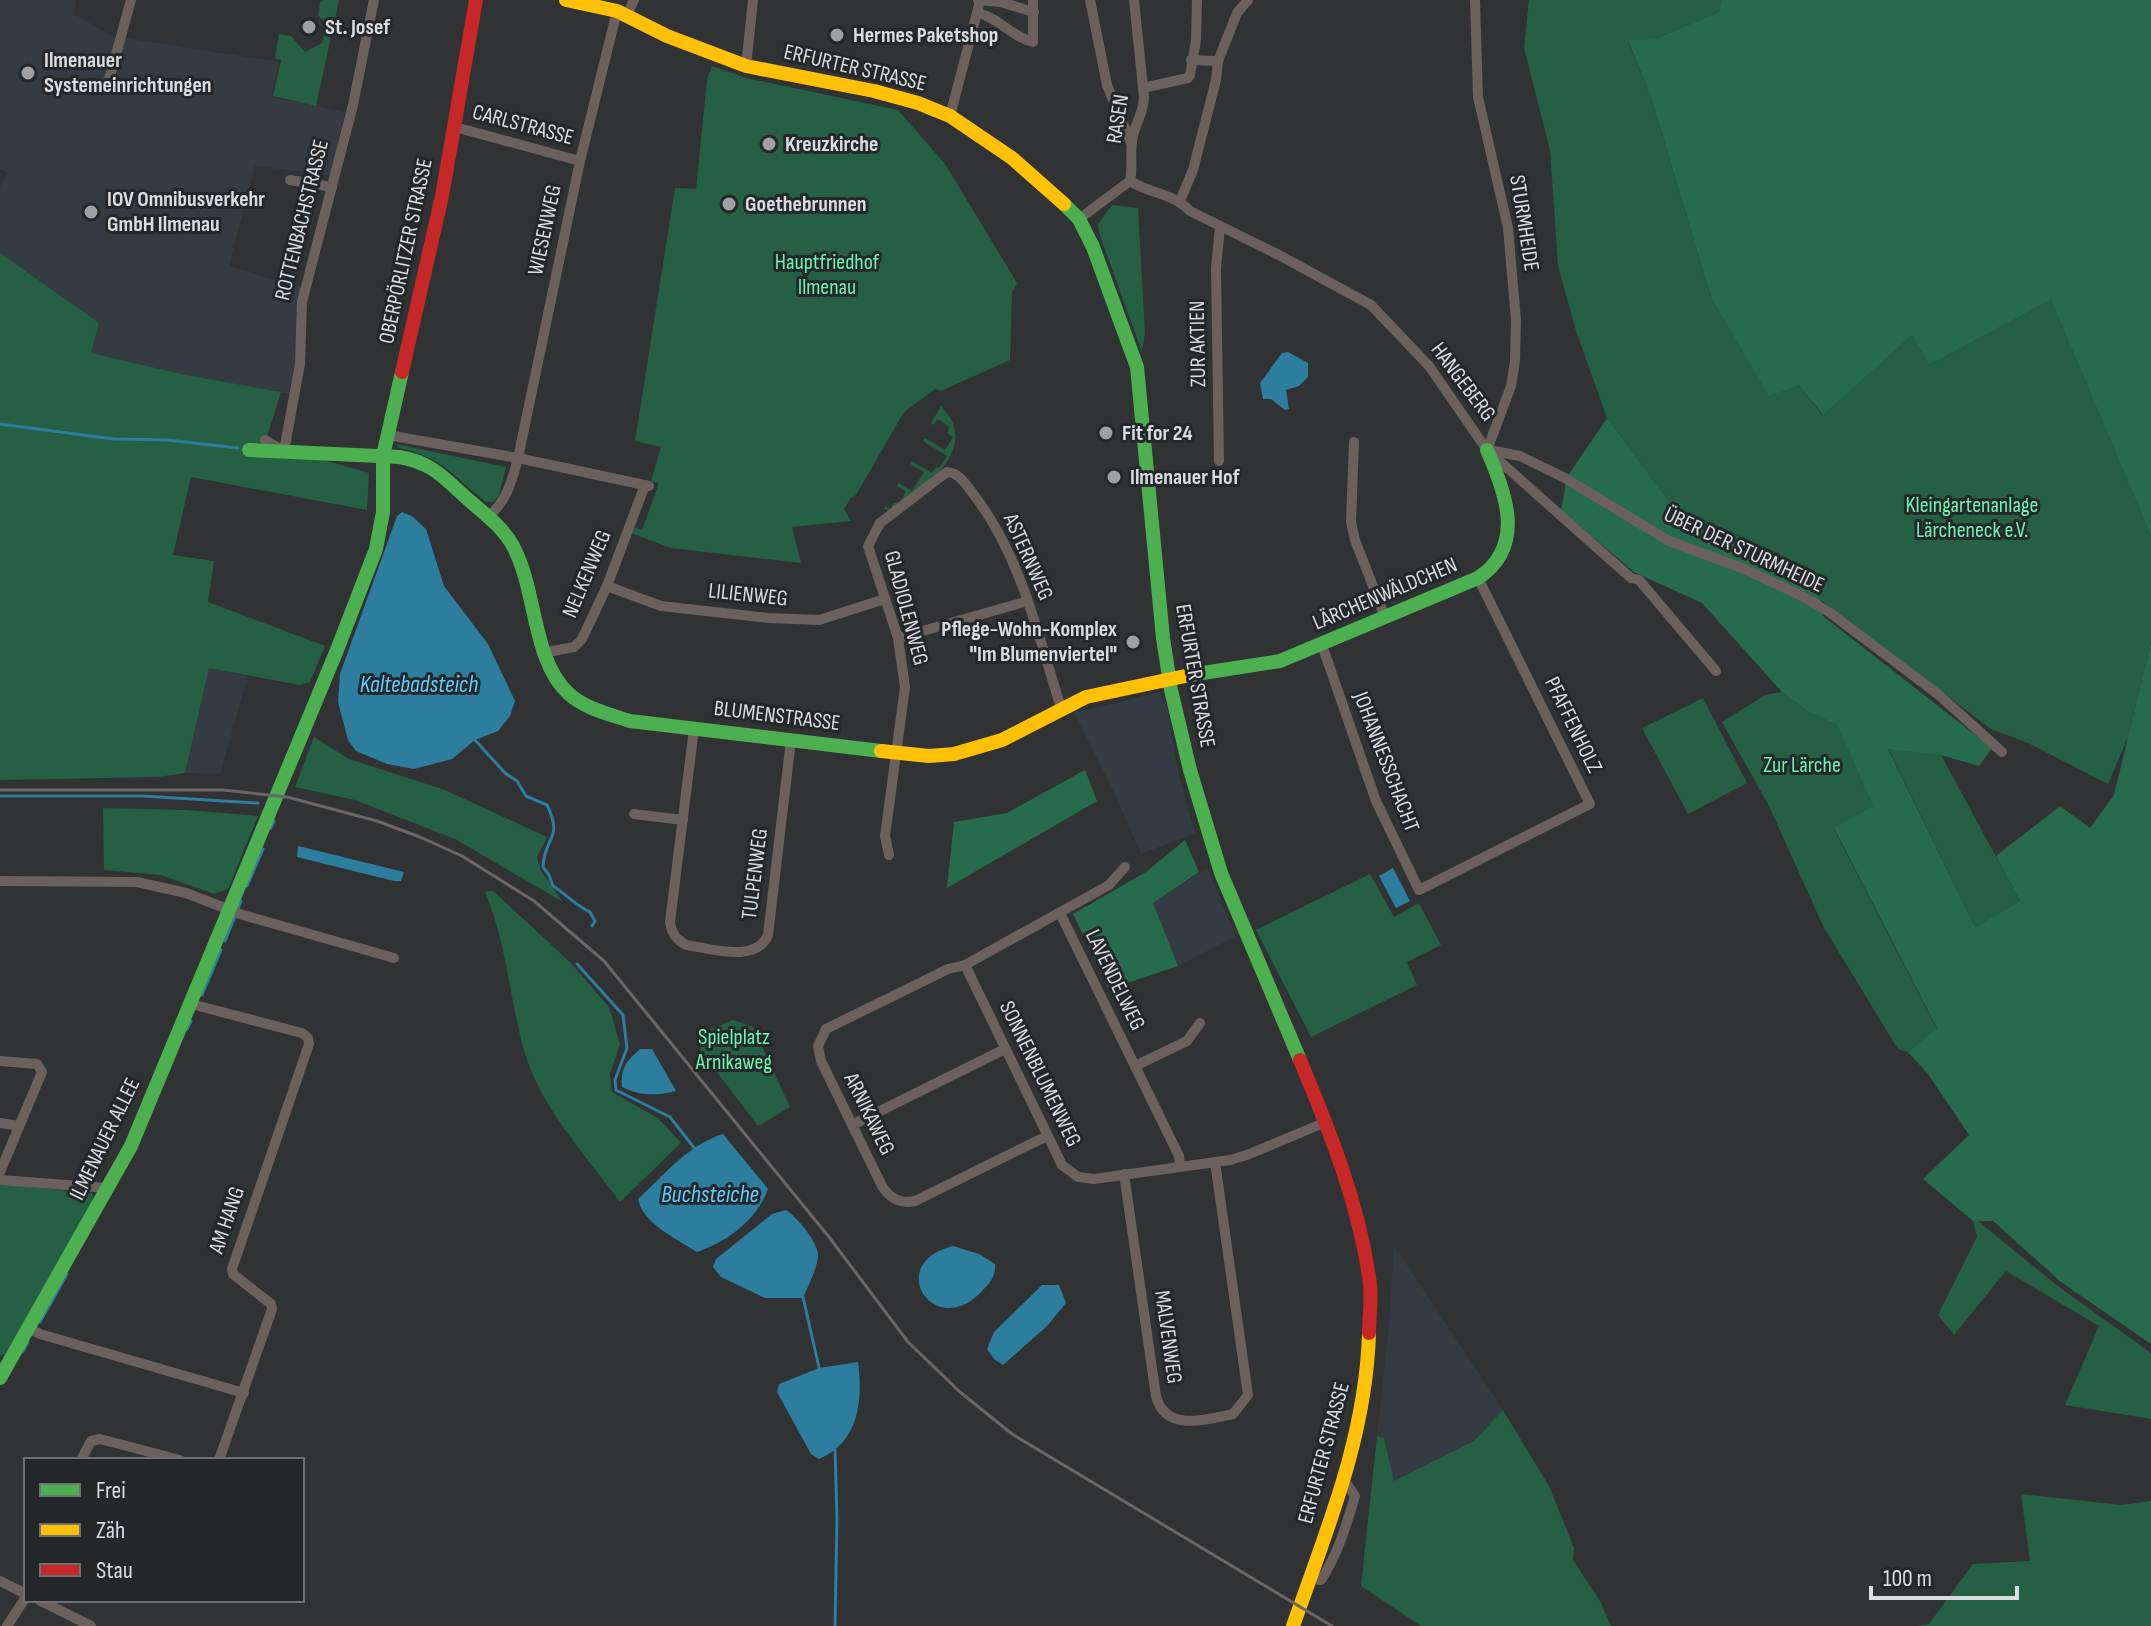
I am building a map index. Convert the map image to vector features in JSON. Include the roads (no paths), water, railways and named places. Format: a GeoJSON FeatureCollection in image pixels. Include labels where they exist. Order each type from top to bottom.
{"type":"FeatureCollection","features":[{"type":"Feature","properties":{"kind":"street"},"geometry":{"type":"LineString","coordinates":[[107,87],[131,0]]}},
{"type":"Feature","properties":{"kind":"street","name":"ROTTENBACHSTRASSE"},"geometry":{"type":"LineString","coordinates":[[284,451],[300,364],[302,302],[353,105],[374,0]]}},
{"type":"Feature","properties":{"kind":"street","name":"OBERPÖRLITZER STRASSE"},"geometry":{"type":"LineString","coordinates":[[383,512],[383,456],[455,127],[476,0]]}},
{"type":"Feature","properties":{"kind":"street","name":"ERFURTER STRASSE"},"geometry":{"type":"LineString","coordinates":[[566,0],[622,13],[667,36],[746,66],[874,91],[950,116],[1012,158],[1050,190],[1079,219],[1098,259],[1137,367],[1163,638],[1206,832],[1237,914],[1326,1122],[1357,1221],[1370,1286],[1368,1369],[1361,1414],[1344,1480],[1293,1626]]}},
{"type":"Feature","properties":{"kind":"street","name":"WIESENWEG"},"geometry":{"type":"LineString","coordinates":[[518,458],[580,161],[622,13],[634,0]]}},
{"type":"Feature","properties":{"kind":"street"},"geometry":{"type":"LineString","coordinates":[[746,66],[753,0]]}},
{"type":"Feature","properties":{"kind":"street"},"geometry":{"type":"LineString","coordinates":[[950,116],[979,0],[1033,6],[1033,42],[1023,39],[988,15],[978,13]]}},
{"type":"Feature","properties":{"kind":"street"},"geometry":{"type":"LineString","coordinates":[[1090,0],[1107,85],[1131,143]]}},
{"type":"Feature","properties":{"kind":"street","name":"RASEN"},"geometry":{"type":"LineString","coordinates":[[1130,181],[1131,143],[1144,108],[1134,0]]}},
{"type":"Feature","properties":{"kind":"street"},"geometry":{"type":"LineString","coordinates":[[1143,88],[1188,78],[1196,40],[1197,0]]}},
{"type":"Feature","properties":{"kind":"street"},"geometry":{"type":"LineString","coordinates":[[1180,201],[1193,170],[1218,61],[1237,13],[1248,0]]}},
{"type":"Feature","properties":{"kind":"street","name":"STURMHEIDE"},"geometry":{"type":"LineString","coordinates":[[1475,0],[1478,97],[1508,228],[1516,320],[1511,386],[1487,450]]}},
{"type":"Feature","properties":{"kind":"street"},"geometry":{"type":"LineString","coordinates":[[1191,60],[1218,61]]}},
{"type":"Feature","properties":{"kind":"street","name":"CARLSTRASSE"},"geometry":{"type":"LineString","coordinates":[[455,127],[580,161]]}},
{"type":"Feature","properties":{"kind":"street"},"geometry":{"type":"LineString","coordinates":[[290,180],[332,187]]}},
{"type":"Feature","properties":{"kind":"street"},"geometry":{"type":"LineString","coordinates":[[1079,219],[1130,181]]}},
{"type":"Feature","properties":{"kind":"street","name":"HANGEBERG"},"geometry":{"type":"LineString","coordinates":[[1130,181],[1142,189],[1180,201],[1190,211],[1371,305],[1429,366],[1487,450],[1631,578],[1639,580],[1716,671]]}},
{"type":"Feature","properties":{"kind":"street","name":"ZUR AKTIEN"},"geometry":{"type":"LineString","coordinates":[[1219,461],[1216,268],[1220,227]]}},
{"type":"Feature","properties":{"kind":"street"},"geometry":{"type":"LineString","coordinates":[[388,435],[518,458],[509,492],[489,516]]}},
{"type":"Feature","properties":{"kind":"street"},"geometry":{"type":"LineString","coordinates":[[265,440],[284,451]]}},
{"type":"Feature","properties":{"kind":"street"},"geometry":{"type":"LineString","coordinates":[[1354,442],[1351,522],[1385,617]]}},
{"type":"Feature","properties":{"kind":"street"},"geometry":{"type":"LineString","coordinates":[[249,450],[383,456]]}},
{"type":"Feature","properties":{"kind":"street","name":"LÄRCHENWÄLDCHEN"},"geometry":{"type":"LineString","coordinates":[[1170,679],[1280,661],[1478,578],[1494,567],[1507,539],[1499,476],[1487,450]]}},
{"type":"Feature","properties":{"kind":"street","name":"ÜBER DER STURMHEIDE"},"geometry":{"type":"LineString","coordinates":[[1487,450],[1520,456],[1563,477],[1669,541],[1742,568],[1802,596],[1829,612],[1939,695],[2002,752]]}},
{"type":"Feature","properties":{"kind":"street","name":"BLUMENSTRASSE"},"geometry":{"type":"LineString","coordinates":[[383,456],[426,465],[489,516],[513,547],[521,565],[548,668],[572,697],[608,716],[929,756],[979,749],[1016,734],[1061,708],[1114,690],[1170,679]]}},
{"type":"Feature","properties":{"kind":"street","name":"NELKENWEG"},"geometry":{"type":"LineString","coordinates":[[518,458],[647,485],[607,586],[579,643],[574,647],[542,653]]}},
{"type":"Feature","properties":{"kind":"street","name":"ASTERNWEG"},"geometry":{"type":"LineString","coordinates":[[880,523],[941,475],[952,472],[960,477],[991,517],[1028,601],[1061,708]]}},
{"type":"Feature","properties":{"kind":"street","name":"ILMENAUER ALLEE"},"geometry":{"type":"LineString","coordinates":[[0,1378],[131,1146],[364,581],[376,549],[383,512]]}},
{"type":"Feature","properties":{"kind":"street","name":"GLADIOLENWEG"},"geometry":{"type":"LineString","coordinates":[[880,523],[868,546],[898,638],[905,687],[885,836],[889,855]]}},
{"type":"Feature","properties":{"kind":"street","name":"PFAFFENHOLZ"},"geometry":{"type":"LineString","coordinates":[[1419,890],[1590,804],[1478,578]]}},
{"type":"Feature","properties":{"kind":"street","name":"LILIENWEG"},"geometry":{"type":"LineString","coordinates":[[607,586],[661,606],[768,618],[819,620],[885,599]]}},
{"type":"Feature","properties":{"kind":"street"},"geometry":{"type":"LineString","coordinates":[[898,638],[1028,601]]}},
{"type":"Feature","properties":{"kind":"street","name":"JOHANNESSCHACHT"},"geometry":{"type":"LineString","coordinates":[[1322,645],[1376,801],[1419,890]]}},
{"type":"Feature","properties":{"kind":"street","name":"TULPENWEG"},"geometry":{"type":"LineString","coordinates":[[694,729],[670,922],[674,936],[686,945],[745,952],[758,948],[768,935],[791,740]]}},
{"type":"Feature","properties":{"kind":"street"},"geometry":{"type":"LineString","coordinates":[[634,814],[683,820]]}},
{"type":"Feature","properties":{"kind":"street"},"geometry":{"type":"LineString","coordinates":[[965,965],[1109,885],[1125,867]]}},
{"type":"Feature","properties":{"kind":"street"},"geometry":{"type":"LineString","coordinates":[[0,881],[137,882],[186,893],[229,910],[394,958]]}},
{"type":"Feature","properties":{"kind":"street","name":"LAVENDELWEG"},"geometry":{"type":"LineString","coordinates":[[1060,913],[1179,1156],[1180,1166]]}},
{"type":"Feature","properties":{"kind":"street","name":"SONNENBLUMENWEG"},"geometry":{"type":"LineString","coordinates":[[965,965],[1062,1165],[1078,1177],[1094,1179],[1247,1155],[1326,1122]]}},
{"type":"Feature","properties":{"kind":"street","name":"ARNIKAWEG"},"geometry":{"type":"LineString","coordinates":[[965,965],[948,969],[826,1029],[818,1046],[821,1061],[887,1194],[906,1203],[1047,1136]]}},
{"type":"Feature","properties":{"kind":"street","name":"AM HANG"},"geometry":{"type":"LineString","coordinates":[[191,1004],[302,1033],[309,1044],[232,1269],[233,1274],[271,1304],[272,1309],[244,1393]]}},
{"type":"Feature","properties":{"kind":"street","name":"LAVENDELWEG"},"geometry":{"type":"LineString","coordinates":[[1135,1066],[1187,1041],[1200,1023]]}},
{"type":"Feature","properties":{"kind":"street"},"geometry":{"type":"LineString","coordinates":[[852,1125],[1005,1049]]}},
{"type":"Feature","properties":{"kind":"street"},"geometry":{"type":"LineString","coordinates":[[0,1061],[37,1064],[42,1072],[0,1172]]}},
{"type":"Feature","properties":{"kind":"street"},"geometry":{"type":"LineString","coordinates":[[0,1123],[19,1126]]}},
{"type":"Feature","properties":{"kind":"street","name":"MALVENWEG"},"geometry":{"type":"LineString","coordinates":[[1124,1174],[1156,1396],[1164,1413],[1179,1422],[1233,1414],[1248,1395],[1215,1162]]}},
{"type":"Feature","properties":{"kind":"street"},"geometry":{"type":"LineString","coordinates":[[0,1180],[108,1188]]}},
{"type":"Feature","properties":{"kind":"street"},"geometry":{"type":"LineString","coordinates":[[28,1328],[244,1393],[220,1458]]}},
{"type":"Feature","properties":{"kind":"street"},"geometry":{"type":"LineString","coordinates":[[82,1458],[91,1441],[100,1439],[172,1458]]}},
{"type":"Feature","properties":{"kind":"street"},"geometry":{"type":"LineString","coordinates":[[0,1581],[24,1595]]}},
{"type":"Feature","properties":{"kind":"street"},"geometry":{"type":"LineString","coordinates":[[7,1626],[24,1599]]}},
{"type":"Feature","properties":{"kind":"street"},"geometry":{"type":"LineString","coordinates":[[43,1602],[91,1626]]}},
{"type":"Feature","properties":{"kind":"water"},"geometry":{"type":"Polygon","coordinates":[[[1288,352],[1308,363],[1308,377],[1299,386],[1286,390],[1289,409],[1285,410],[1271,399],[1263,399],[1260,383],[1282,353],[1288,352]]]}},
{"type":"Feature","properties":{"kind":"water","name":"Kaltebadsteich"},"geometry":{"type":"Polygon","coordinates":[[[402,512],[412,516],[426,529],[444,586],[488,644],[515,701],[510,716],[498,731],[475,740],[452,759],[414,769],[387,764],[356,751],[348,740],[338,702],[340,674],[397,516],[402,512]]]}},
{"type":"Feature","properties":{"kind":"water"},"geometry":{"type":"Polygon","coordinates":[[[298,846],[404,872],[401,881],[394,881],[297,857],[298,846]]]}},
{"type":"Feature","properties":{"kind":"water"},"geometry":{"type":"Polygon","coordinates":[[[1393,868],[1410,901],[1396,908],[1379,876],[1393,868]]]}},
{"type":"Feature","properties":{"kind":"water"},"geometry":{"type":"Polygon","coordinates":[[[640,1049],[652,1049],[676,1091],[648,1094],[622,1087],[625,1065],[640,1049]]]}},
{"type":"Feature","properties":{"kind":"water","name":"Buchsteiche"},"geometry":{"type":"Polygon","coordinates":[[[723,1134],[768,1189],[756,1211],[740,1228],[697,1252],[654,1223],[641,1208],[638,1199],[688,1153],[723,1134]]]}},
{"type":"Feature","properties":{"kind":"water"},"geometry":{"type":"Polygon","coordinates":[[[786,1210],[806,1230],[818,1256],[803,1298],[765,1298],[721,1277],[713,1267],[716,1259],[772,1214],[786,1210]]]}},
{"type":"Feature","properties":{"kind":"water"},"geometry":{"type":"Polygon","coordinates":[[[953,1246],[979,1254],[995,1264],[995,1268],[992,1279],[982,1291],[965,1304],[948,1308],[934,1304],[924,1294],[919,1282],[921,1268],[932,1255],[953,1246]]]}},
{"type":"Feature","properties":{"kind":"water"},"geometry":{"type":"Polygon","coordinates":[[[1042,1285],[1059,1285],[1066,1303],[1047,1326],[1003,1365],[987,1349],[994,1332],[1042,1285]]]}},
{"type":"Feature","properties":{"kind":"water"},"geometry":{"type":"Polygon","coordinates":[[[858,1362],[860,1391],[855,1419],[843,1442],[819,1459],[811,1454],[777,1392],[779,1384],[819,1368],[858,1362]]]}},
{"type":"Feature","properties":{"kind":"waterway"},"geometry":{"type":"LineString","coordinates":[[0,424],[114,439],[168,440],[238,448]]}},
{"type":"Feature","properties":{"kind":"waterway"},"geometry":{"type":"LineString","coordinates":[[475,740],[505,773],[517,781],[526,796],[547,805],[554,825],[543,867],[553,886],[590,912],[595,921],[592,926]]}},
{"type":"Feature","properties":{"kind":"waterway"},"geometry":{"type":"LineString","coordinates":[[0,796],[143,796],[258,803]]}},
{"type":"Feature","properties":{"kind":"waterway"},"geometry":{"type":"LineString","coordinates":[[271,828],[274,821]]}},
{"type":"Feature","properties":{"kind":"waterway"},"geometry":{"type":"LineString","coordinates":[[247,886],[263,849]]}},
{"type":"Feature","properties":{"kind":"waterway"},"geometry":{"type":"LineString","coordinates":[[225,941],[241,901]]}},
{"type":"Feature","properties":{"kind":"waterway"},"geometry":{"type":"LineString","coordinates":[[202,995],[221,950]]}},
{"type":"Feature","properties":{"kind":"waterway"},"geometry":{"type":"LineString","coordinates":[[577,964],[623,1015],[627,1048],[615,1080],[616,1090],[670,1117],[695,1149]]}},
{"type":"Feature","properties":{"kind":"waterway"},"geometry":{"type":"LineString","coordinates":[[187,1029],[191,1021]]}},
{"type":"Feature","properties":{"kind":"waterway"},"geometry":{"type":"LineString","coordinates":[[40,1322],[67,1274]]}},
{"type":"Feature","properties":{"kind":"waterway"},"geometry":{"type":"LineString","coordinates":[[803,1297],[820,1372]]}},
{"type":"Feature","properties":{"kind":"waterway"},"geometry":{"type":"LineString","coordinates":[[23,1351],[28,1342]]}},
{"type":"Feature","properties":{"kind":"waterway"},"geometry":{"type":"LineString","coordinates":[[835,1450],[835,1626]]}},
{"type":"Feature","properties":{"kind":"railway"},"geometry":{"type":"LineString","coordinates":[[0,790],[223,790],[287,797],[377,821],[420,837],[462,856],[534,901],[604,961],[829,1237],[908,1342],[960,1392],[1012,1434],[1332,1626]]}},
{"type":"Feature","properties":{"kind":"place","name":"St. Josef"},"geometry":{"type":"Point","coordinates":[309,27]}},
{"type":"Feature","properties":{"kind":"place","name":"Hermes Paketshop"},"geometry":{"type":"Point","coordinates":[837,35]}},
{"type":"Feature","properties":{"kind":"place","name":"Ilmenauer Systemeinrichtungen"},"geometry":{"type":"Point","coordinates":[28,73]}},
{"type":"Feature","properties":{"kind":"place","name":"Kreuzkirche"},"geometry":{"type":"Point","coordinates":[769,144]}},
{"type":"Feature","properties":{"kind":"place","name":"Goethebrunnen"},"geometry":{"type":"Point","coordinates":[729,204]}},
{"type":"Feature","properties":{"kind":"place","name":"IOV Omnibusverkehr GmbH Ilmenau"},"geometry":{"type":"Point","coordinates":[91,212]}},
{"type":"Feature","properties":{"kind":"place","name":"Fit for 24"},"geometry":{"type":"Point","coordinates":[1106,433]}},
{"type":"Feature","properties":{"kind":"place","name":"Ilmenauer Hof"},"geometry":{"type":"Point","coordinates":[1114,477]}},
{"type":"Feature","properties":{"kind":"place","name":"Pflege-Wohn-Komplex \"Im Blumenviertel\""},"geometry":{"type":"Point","coordinates":[1133,642]}},
{"type":"Feature","properties":{"kind":"park label","name":"Hauptfriedhof Ilmenau"},"geometry":{"type":"Point","coordinates":[827,274]}},
{"type":"Feature","properties":{"kind":"park label","name":"Kleingartenanlage Lärcheneck e.V."},"geometry":{"type":"Point","coordinates":[1972,518]}},
{"type":"Feature","properties":{"kind":"park label","name":"Zur Lärche"},"geometry":{"type":"Point","coordinates":[1802,765]}},
{"type":"Feature","properties":{"kind":"park label","name":"Spielplatz Arnikaweg"},"geometry":{"type":"Point","coordinates":[734,1050]}}]}
